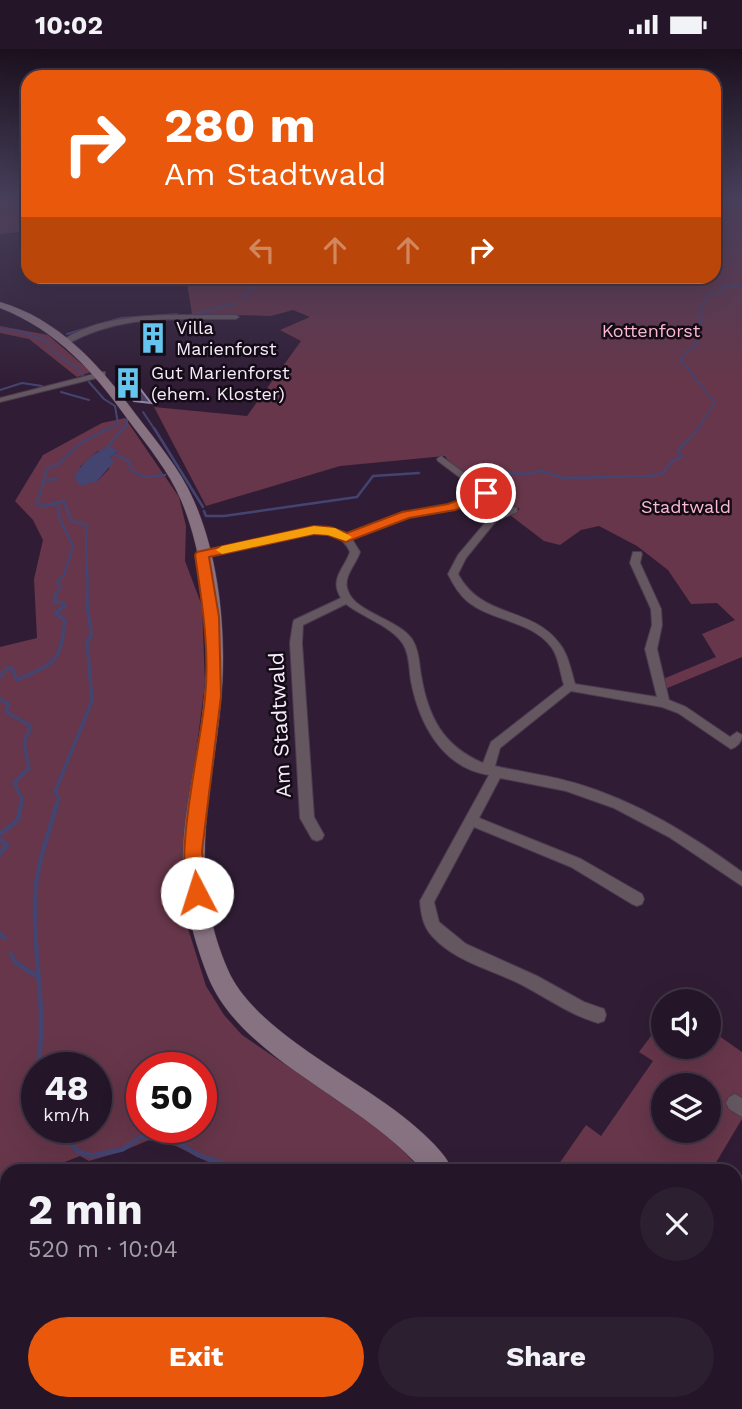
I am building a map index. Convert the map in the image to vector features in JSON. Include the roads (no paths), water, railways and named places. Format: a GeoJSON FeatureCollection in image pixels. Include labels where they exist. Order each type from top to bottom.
{"type":"FeatureCollection","features":[{"type":"Feature","properties":{"kind":"main road"},"geometry":{"type":"LineString","coordinates":[[0,305],[36,318],[102,374],[160,455],[186,497],[192,513],[212,617],[213,696],[193,851],[199,908],[219,975],[236,1006],[249,1020],[414,1142],[434,1164]]}},
{"type":"Feature","properties":{"kind":"street"},"geometry":{"type":"LineString","coordinates":[[64,342],[86,329],[113,321],[236,317]]}},
{"type":"Feature","properties":{"kind":"street"},"geometry":{"type":"LineString","coordinates":[[0,400],[102,374]]}},
{"type":"Feature","properties":{"kind":"street"},"geometry":{"type":"LineString","coordinates":[[441,459],[486,493]]}},
{"type":"Feature","properties":{"kind":"street"},"geometry":{"type":"LineString","coordinates":[[346,538],[406,515],[450,507],[486,493]]}},
{"type":"Feature","properties":{"kind":"street"},"geometry":{"type":"LineString","coordinates":[[514,510],[493,519],[462,557],[453,574],[457,587],[468,599],[482,607],[514,618],[546,635],[557,648],[570,687]]}},
{"type":"Feature","properties":{"kind":"street"},"geometry":{"type":"LineString","coordinates":[[202,555],[314,530],[330,531],[346,538],[355,552],[342,577],[342,591],[346,599],[407,640],[419,695],[439,739],[457,756],[492,771],[554,783],[602,797],[670,832],[742,880]]}},
{"type":"Feature","properties":{"kind":"street"},"geometry":{"type":"LineString","coordinates":[[637,554],[635,563],[656,609],[657,625],[651,649],[664,703]]}},
{"type":"Feature","properties":{"kind":"street","name":"Am Stadtwald"},"geometry":{"type":"LineString","coordinates":[[317,835],[307,818],[296,642],[298,624],[346,599]]}},
{"type":"Feature","properties":{"kind":"street"},"geometry":{"type":"LineString","coordinates":[[598,1015],[584,1012],[531,981],[459,947],[433,927],[428,917],[427,901],[470,820],[492,771],[495,745],[570,687],[664,703],[682,710],[734,740],[742,752]]}},
{"type":"Feature","properties":{"kind":"street"},"geometry":{"type":"LineString","coordinates":[[470,820],[576,863],[637,899]]}},
{"type":"Feature","properties":{"kind":"waterway"},"geometry":{"type":"LineString","coordinates":[[243,297],[257,284]]}},
{"type":"Feature","properties":{"kind":"waterway"},"geometry":{"type":"LineString","coordinates":[[707,393],[681,360],[688,350],[697,345],[698,323],[703,321],[698,314],[709,294],[719,293],[723,287],[742,286]]}},
{"type":"Feature","properties":{"kind":"waterway"},"geometry":{"type":"LineString","coordinates":[[190,315],[237,303]]}},
{"type":"Feature","properties":{"kind":"waterway"},"geometry":{"type":"LineString","coordinates":[[67,334],[121,318],[177,314]]}},
{"type":"Feature","properties":{"kind":"waterway"},"geometry":{"type":"LineString","coordinates":[[0,329],[19,331],[46,341],[55,353],[76,367],[83,376]]}},
{"type":"Feature","properties":{"kind":"waterway"},"geometry":{"type":"LineString","coordinates":[[89,382],[104,399],[115,406],[118,424],[106,430]]}},
{"type":"Feature","properties":{"kind":"waterway"},"geometry":{"type":"LineString","coordinates":[[0,390],[22,383],[42,386]]}},
{"type":"Feature","properties":{"kind":"waterway"},"geometry":{"type":"LineString","coordinates":[[61,392],[89,400]]}},
{"type":"Feature","properties":{"kind":"waterway"},"geometry":{"type":"LineString","coordinates":[[697,430],[715,403],[708,394]]}},
{"type":"Feature","properties":{"kind":"waterway"},"geometry":{"type":"LineString","coordinates":[[143,412],[155,430]]}},
{"type":"Feature","properties":{"kind":"waterway"},"geometry":{"type":"LineString","coordinates":[[122,430],[127,424],[127,417]]}},
{"type":"Feature","properties":{"kind":"waterway"},"geometry":{"type":"LineString","coordinates":[[53,504],[43,506],[37,504],[47,469],[59,464],[79,444],[109,428]]}},
{"type":"Feature","properties":{"kind":"waterway"},"geometry":{"type":"LineString","coordinates":[[107,448],[123,428]]}},
{"type":"Feature","properties":{"kind":"waterway"},"geometry":{"type":"LineString","coordinates":[[154,428],[203,507]]}},
{"type":"Feature","properties":{"kind":"waterway"},"geometry":{"type":"LineString","coordinates":[[491,472],[526,474],[541,471],[564,478],[649,476],[663,473],[672,461],[682,457],[678,450],[699,428]]}},
{"type":"Feature","properties":{"kind":"waterway"},"geometry":{"type":"LineString","coordinates":[[113,454],[129,461],[131,470],[143,477],[165,475]]}},
{"type":"Feature","properties":{"kind":"waterway"},"geometry":{"type":"LineString","coordinates":[[204,511],[206,516],[224,516],[357,497],[373,476],[419,473]]}},
{"type":"Feature","properties":{"kind":"waterway"},"geometry":{"type":"LineString","coordinates":[[46,480],[57,479]]}},
{"type":"Feature","properties":{"kind":"waterway"},"geometry":{"type":"LineString","coordinates":[[53,504],[64,501],[71,521],[87,525],[87,605],[91,637],[87,640],[92,701],[55,792],[59,799],[57,806]]}},
{"type":"Feature","properties":{"kind":"waterway"},"geometry":{"type":"LineString","coordinates":[[53,504],[59,508],[59,517],[73,546],[64,575],[57,582],[61,587],[56,595]]}},
{"type":"Feature","properties":{"kind":"waterway"},"geometry":{"type":"LineString","coordinates":[[0,677],[7,668],[12,668],[17,680],[54,660],[61,645],[65,620],[55,613],[65,606],[63,603],[54,602],[56,595]]}},
{"type":"Feature","properties":{"kind":"waterway"},"geometry":{"type":"LineString","coordinates":[[0,699],[9,704],[6,712],[31,726],[24,743],[29,768],[14,783],[22,798],[21,806]]}},
{"type":"Feature","properties":{"kind":"waterway"},"geometry":{"type":"LineString","coordinates":[[0,834],[18,820],[21,804]]}},
{"type":"Feature","properties":{"kind":"waterway"},"geometry":{"type":"LineString","coordinates":[[39,1052],[41,1025],[35,920],[36,887],[57,804]]}},
{"type":"Feature","properties":{"kind":"waterway"},"geometry":{"type":"LineString","coordinates":[[0,840],[7,845],[0,854]]}},
{"type":"Feature","properties":{"kind":"waterway"},"geometry":{"type":"LineString","coordinates":[[0,934],[5,938]]}},
{"type":"Feature","properties":{"kind":"waterway"},"geometry":{"type":"LineString","coordinates":[[11,954],[16,963],[38,977]]}},
{"type":"Feature","properties":{"kind":"waterway"},"geometry":{"type":"LineString","coordinates":[[69,1143],[79,1152],[92,1156],[123,1149],[141,1137],[174,1140],[198,1155],[224,1164]]}},
{"type":"Feature","properties":{"kind":"place","name":"Villa Marienforst"},"geometry":{"type":"Point","coordinates":[153,338]}},
{"type":"Feature","properties":{"kind":"place","name":"Gut Marienforst (ehem. Kloster)"},"geometry":{"type":"Point","coordinates":[128,383]}},
{"type":"Feature","properties":{"kind":"park label","name":"Kottenforst"},"geometry":{"type":"Point","coordinates":[651,331]}},
{"type":"Feature","properties":{"kind":"park label","name":"Stadtwald"},"geometry":{"type":"Point","coordinates":[686,507]}}]}
